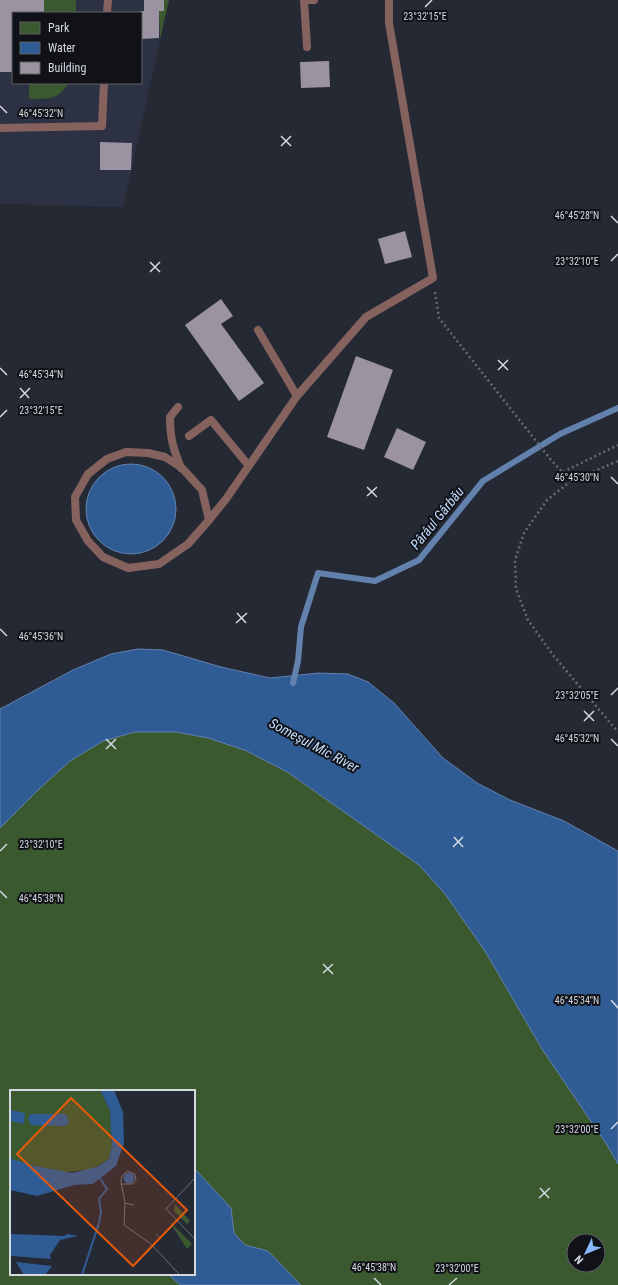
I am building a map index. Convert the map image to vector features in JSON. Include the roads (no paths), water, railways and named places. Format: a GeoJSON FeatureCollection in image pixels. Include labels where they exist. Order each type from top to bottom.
{"type":"FeatureCollection","features":[{"type":"Feature","properties":{"kind":"lane"},"geometry":{"type":"LineString","coordinates":[[107,12],[108,0]]}},
{"type":"Feature","properties":{"kind":"lane"},"geometry":{"type":"LineString","coordinates":[[307,47],[304,0],[314,0]]}},
{"type":"Feature","properties":{"kind":"lane"},"geometry":{"type":"LineString","coordinates":[[209,520],[202,490],[182,468],[165,457],[148,453],[126,452],[107,459],[88,474],[75,497],[76,520],[88,541],[103,557],[128,568],[159,564],[188,544],[209,520],[226,499],[297,396],[366,317],[433,278],[389,23],[389,0]]}},
{"type":"Feature","properties":{"kind":"lane"},"geometry":{"type":"LineString","coordinates":[[0,128],[102,126],[104,84]]}},
{"type":"Feature","properties":{"kind":"lane"},"geometry":{"type":"LineString","coordinates":[[258,330],[297,396]]}},
{"type":"Feature","properties":{"kind":"lane"},"geometry":{"type":"LineString","coordinates":[[178,407],[170,417],[170,436],[182,468]]}},
{"type":"Feature","properties":{"kind":"lane"},"geometry":{"type":"LineString","coordinates":[[189,436],[211,420],[249,466]]}},
{"type":"Feature","properties":{"kind":"water"},"geometry":{"type":"Polygon","coordinates":[[[131,464],[148,467],[163,477],[173,492],[176,509],[173,526],[163,541],[148,551],[131,554],[114,551],[99,541],[89,526],[86,509],[89,492],[99,477],[114,467],[131,464]]]}},
{"type":"Feature","properties":{"kind":"water","name":"Someşul Mic River"},"geometry":{"type":"Polygon","coordinates":[[[138,649],[163,650],[221,667],[270,678],[319,673],[348,674],[368,682],[394,703],[443,758],[477,783],[510,800],[564,821],[618,851],[618,1164],[607,1145],[542,1049],[485,951],[445,894],[419,865],[289,773],[247,751],[208,738],[176,732],[135,732],[103,741],[70,761],[39,789],[0,828],[0,709],[73,670],[111,654],[138,649]]]}},
{"type":"Feature","properties":{"kind":"water"},"geometry":{"type":"Polygon","coordinates":[[[195,1169],[231,1208],[234,1233],[245,1245],[268,1251],[301,1285],[180,1285],[169,1275],[195,1275],[195,1169]]]}},
{"type":"Feature","properties":{"kind":"waterway","name":"Pârâul Gârbău"},"geometry":{"type":"LineString","coordinates":[[293,683],[298,661],[301,627],[318,573],[375,581],[419,560],[483,481],[560,434],[618,408]]}}]}
